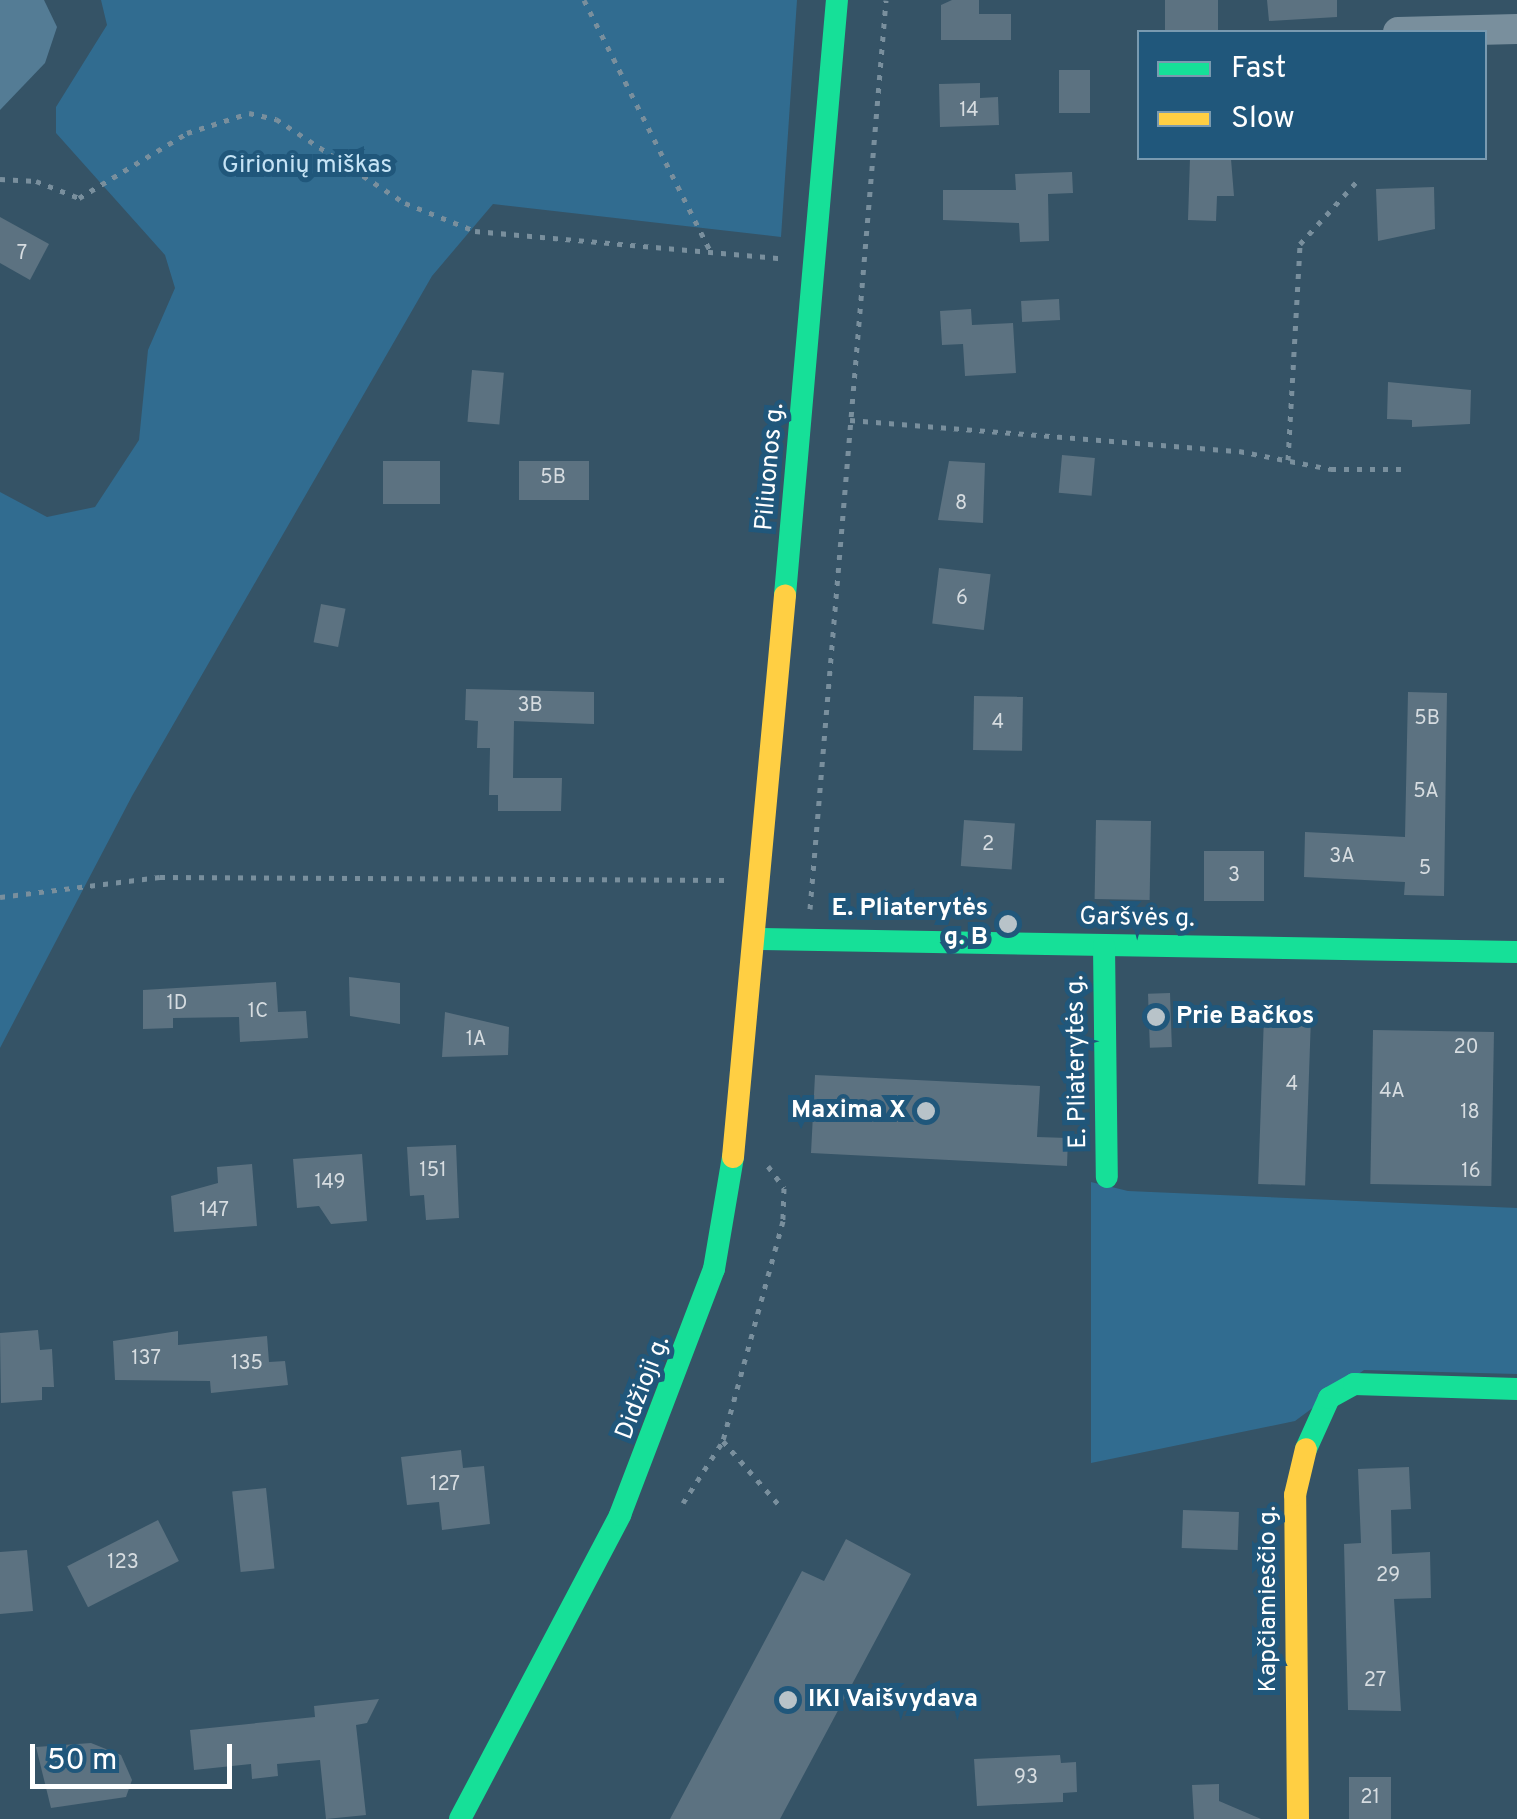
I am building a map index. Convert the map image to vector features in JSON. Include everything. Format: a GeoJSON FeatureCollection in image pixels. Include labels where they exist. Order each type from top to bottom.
{"type":"FeatureCollection","features":[{"type":"Feature","properties":{"kind":"main road","name":"Piliuonos g."},"geometry":{"type":"LineString","coordinates":[[756,939],[818,263],[836,0]]}},
{"type":"Feature","properties":{"kind":"main road","name":"Garšvės g."},"geometry":{"type":"LineString","coordinates":[[756,939],[1517,952]]}},
{"type":"Feature","properties":{"kind":"main road","name":"Didžioji g."},"geometry":{"type":"LineString","coordinates":[[460,1819],[620,1515],[697,1328],[732,1179],[756,939]]}},
{"type":"Feature","properties":{"kind":"main road","name":"E. Pliaterytės g."},"geometry":{"type":"LineString","coordinates":[[1104,946],[1107,1177]]}},
{"type":"Feature","properties":{"kind":"main road","name":"Kapčiamiesčio g."},"geometry":{"type":"LineString","coordinates":[[1298,1819],[1295,1495],[1310,1433],[1329,1398],[1354,1384],[1517,1389]]}},
{"type":"Feature","properties":{"kind":"street"},"geometry":{"type":"LineString","coordinates":[[1477,30],[1517,29]]}},
{"type":"Feature","properties":{"kind":"path"},"geometry":{"type":"LineString","coordinates":[[584,0],[712,253]]}},
{"type":"Feature","properties":{"kind":"path"},"geometry":{"type":"LineString","coordinates":[[808,942],[886,0]]}},
{"type":"Feature","properties":{"kind":"path"},"geometry":{"type":"LineString","coordinates":[[0,179],[36,181],[79,198],[188,132],[249,114],[276,119],[405,202],[475,231],[818,263]]}},
{"type":"Feature","properties":{"kind":"path"},"geometry":{"type":"LineString","coordinates":[[1288,460],[1300,244],[1359,179]]}},
{"type":"Feature","properties":{"kind":"path"},"geometry":{"type":"LineString","coordinates":[[850,420],[1402,469]]}},
{"type":"Feature","properties":{"kind":"path"},"geometry":{"type":"LineString","coordinates":[[0,897],[160,878],[760,881]]}},
{"type":"Feature","properties":{"kind":"path"},"geometry":{"type":"LineString","coordinates":[[682,1503],[722,1441],[783,1221],[784,1188],[767,1154]]}},
{"type":"Feature","properties":{"kind":"path"},"geometry":{"type":"LineString","coordinates":[[722,1441],[779,1506]]}},
{"type":"Feature","properties":{"kind":"green space","name":"Girionių miškas"},"geometry":{"type":"Polygon","coordinates":[[[101,0],[797,0],[781,237],[493,204],[432,276],[132,796],[0,1048],[0,492],[47,517],[95,507],[139,440],[148,350],[175,288],[165,255],[56,133],[56,107],[107,25],[101,0]]]}},
{"type":"Feature","properties":{"kind":"green space"},"geometry":{"type":"Polygon","coordinates":[[[1091,1182],[1128,1191],[1517,1208],[1517,1374],[1364,1370],[1295,1421],[1091,1463],[1091,1182]]]}},
{"type":"Feature","properties":{"kind":"shaded area"},"geometry":{"type":"Polygon","coordinates":[[[0,0],[44,0],[57,27],[45,63],[0,110],[0,0]]]}},
{"type":"Feature","properties":{"kind":"building"},"geometry":{"type":"Polygon","coordinates":[[[952,0],[979,0],[979,14],[1011,14],[1011,40],[941,40],[941,5],[952,0]]]}},
{"type":"Feature","properties":{"kind":"building"},"geometry":{"type":"Polygon","coordinates":[[[1165,0],[1218,0],[1218,30],[1165,30],[1165,0]]]}},
{"type":"Feature","properties":{"kind":"building"},"geometry":{"type":"Polygon","coordinates":[[[1267,0],[1337,0],[1337,17],[1269,21],[1267,0]]]}},
{"type":"Feature","properties":{"kind":"building"},"geometry":{"type":"Polygon","coordinates":[[[1059,70],[1090,70],[1090,113],[1059,113],[1059,70]]]}},
{"type":"Feature","properties":{"kind":"building"},"geometry":{"type":"Polygon","coordinates":[[[980,83],[980,98],[998,97],[999,125],[940,127],[939,84],[980,83]]]}},
{"type":"Feature","properties":{"kind":"building"},"geometry":{"type":"Polygon","coordinates":[[[1190,160],[1231,160],[1234,196],[1217,196],[1216,221],[1188,220],[1190,160]]]}},
{"type":"Feature","properties":{"kind":"building"},"geometry":{"type":"Polygon","coordinates":[[[1072,172],[1073,193],[1048,194],[1049,241],[1020,242],[1019,223],[943,220],[943,190],[1016,190],[1015,174],[1072,172]]]}},
{"type":"Feature","properties":{"kind":"building"},"geometry":{"type":"Polygon","coordinates":[[[1434,187],[1435,229],[1378,241],[1376,189],[1434,187]]]}},
{"type":"Feature","properties":{"kind":"building"},"geometry":{"type":"Polygon","coordinates":[[[0,217],[49,244],[30,280],[0,263],[0,217]]]}},
{"type":"Feature","properties":{"kind":"building"},"geometry":{"type":"Polygon","coordinates":[[[1059,299],[1060,320],[1022,322],[1021,301],[1059,299]]]}},
{"type":"Feature","properties":{"kind":"building"},"geometry":{"type":"Polygon","coordinates":[[[971,309],[972,325],[1013,323],[1016,373],[965,376],[963,344],[942,345],[940,311],[971,309]]]}},
{"type":"Feature","properties":{"kind":"building"},"geometry":{"type":"Polygon","coordinates":[[[472,370],[504,373],[499,425],[467,422],[472,370]]]}},
{"type":"Feature","properties":{"kind":"building"},"geometry":{"type":"Polygon","coordinates":[[[1388,382],[1471,390],[1470,424],[1412,427],[1412,420],[1387,419],[1388,382]]]}},
{"type":"Feature","properties":{"kind":"building"},"geometry":{"type":"Polygon","coordinates":[[[1062,455],[1095,458],[1092,496],[1059,493],[1062,455]]]}},
{"type":"Feature","properties":{"kind":"building"},"geometry":{"type":"Polygon","coordinates":[[[383,461],[440,461],[440,504],[383,504],[383,461]]]}},
{"type":"Feature","properties":{"kind":"building"},"geometry":{"type":"Polygon","coordinates":[[[519,461],[589,461],[589,500],[519,500],[519,461]]]}},
{"type":"Feature","properties":{"kind":"building"},"geometry":{"type":"Polygon","coordinates":[[[949,461],[985,463],[983,523],[938,520],[949,461]]]}},
{"type":"Feature","properties":{"kind":"building"},"geometry":{"type":"Polygon","coordinates":[[[939,568],[991,574],[984,630],[932,624],[939,568]]]}},
{"type":"Feature","properties":{"kind":"building"},"geometry":{"type":"Polygon","coordinates":[[[321,604],[346,609],[338,647],[314,642],[321,604]]]}},
{"type":"Feature","properties":{"kind":"building"},"geometry":{"type":"Polygon","coordinates":[[[466,689],[594,692],[594,724],[514,721],[513,778],[562,778],[561,811],[498,811],[498,795],[489,795],[490,748],[477,748],[478,721],[465,720],[466,689]]]}},
{"type":"Feature","properties":{"kind":"building"},"geometry":{"type":"Polygon","coordinates":[[[1408,692],[1447,693],[1444,896],[1404,895],[1405,882],[1304,877],[1305,832],[1405,837],[1408,692]]]}},
{"type":"Feature","properties":{"kind":"building"},"geometry":{"type":"Polygon","coordinates":[[[974,696],[1023,697],[1022,751],[973,750],[974,696]]]}},
{"type":"Feature","properties":{"kind":"building"},"geometry":{"type":"Polygon","coordinates":[[[964,820],[1015,824],[1012,869],[961,866],[964,820]]]}},
{"type":"Feature","properties":{"kind":"building"},"geometry":{"type":"Polygon","coordinates":[[[1096,820],[1151,821],[1150,900],[1095,899],[1096,820]]]}},
{"type":"Feature","properties":{"kind":"building"},"geometry":{"type":"Polygon","coordinates":[[[1204,851],[1264,851],[1264,901],[1204,901],[1204,851]]]}},
{"type":"Feature","properties":{"kind":"building"},"geometry":{"type":"Polygon","coordinates":[[[349,977],[400,983],[400,1024],[350,1016],[349,977]]]}},
{"type":"Feature","properties":{"kind":"building"},"geometry":{"type":"Polygon","coordinates":[[[276,982],[278,1012],[306,1011],[308,1038],[240,1042],[239,1017],[173,1018],[173,1028],[143,1029],[143,990],[276,982]]]}},
{"type":"Feature","properties":{"kind":"building"},"geometry":{"type":"Polygon","coordinates":[[[1170,993],[1172,1047],[1150,1048],[1148,994],[1170,993]]]}},
{"type":"Feature","properties":{"kind":"building"},"geometry":{"type":"Polygon","coordinates":[[[445,1012],[509,1027],[508,1055],[442,1057],[445,1012]]]}},
{"type":"Feature","properties":{"kind":"building"},"geometry":{"type":"Polygon","coordinates":[[[1264,1016],[1311,1018],[1305,1186],[1258,1184],[1264,1016]]]}},
{"type":"Feature","properties":{"kind":"building"},"geometry":{"type":"Polygon","coordinates":[[[1373,1030],[1494,1032],[1491,1186],[1370,1184],[1373,1030]]]}},
{"type":"Feature","properties":{"kind":"building","name":"Maxima X"},"geometry":{"type":"Polygon","coordinates":[[[815,1075],[1040,1086],[1037,1137],[1068,1138],[1067,1166],[811,1153],[815,1075]]]}},
{"type":"Feature","properties":{"kind":"building"},"geometry":{"type":"Polygon","coordinates":[[[456,1145],[459,1218],[426,1220],[424,1195],[410,1196],[407,1147],[456,1145]]]}},
{"type":"Feature","properties":{"kind":"building"},"geometry":{"type":"Polygon","coordinates":[[[362,1154],[367,1221],[331,1224],[319,1206],[297,1208],[293,1159],[362,1154]]]}},
{"type":"Feature","properties":{"kind":"building"},"geometry":{"type":"Polygon","coordinates":[[[252,1164],[257,1226],[174,1232],[171,1196],[218,1183],[217,1167],[252,1164]]]}},
{"type":"Feature","properties":{"kind":"building"},"geometry":{"type":"Polygon","coordinates":[[[38,1330],[40,1350],[52,1349],[54,1387],[42,1387],[42,1400],[1,1403],[0,1333],[38,1330]]]}},
{"type":"Feature","properties":{"kind":"building"},"geometry":{"type":"Polygon","coordinates":[[[178,1331],[178,1345],[267,1336],[269,1362],[285,1361],[288,1385],[211,1393],[210,1381],[115,1380],[113,1341],[178,1331]]]}},
{"type":"Feature","properties":{"kind":"building"},"geometry":{"type":"Polygon","coordinates":[[[461,1450],[463,1468],[484,1466],[490,1524],[442,1530],[439,1502],[407,1505],[401,1457],[461,1450]]]}},
{"type":"Feature","properties":{"kind":"building"},"geometry":{"type":"Polygon","coordinates":[[[1409,1467],[1411,1509],[1391,1510],[1392,1554],[1430,1552],[1431,1598],[1394,1599],[1401,1711],[1348,1710],[1344,1544],[1361,1543],[1358,1469],[1409,1467]]]}},
{"type":"Feature","properties":{"kind":"building"},"geometry":{"type":"Polygon","coordinates":[[[266,1488],[274,1569],[241,1572],[232,1492],[266,1488]]]}},
{"type":"Feature","properties":{"kind":"building"},"geometry":{"type":"Polygon","coordinates":[[[1183,1510],[1239,1512],[1238,1550],[1182,1548],[1183,1510]]]}},
{"type":"Feature","properties":{"kind":"building"},"geometry":{"type":"Polygon","coordinates":[[[158,1520],[179,1561],[88,1607],[67,1566],[158,1520]]]}},
{"type":"Feature","properties":{"kind":"building","name":"IKI Vaišvydava"},"geometry":{"type":"Polygon","coordinates":[[[846,1539],[911,1574],[780,1819],[670,1819],[802,1571],[824,1581],[846,1539]]]}},
{"type":"Feature","properties":{"kind":"building"},"geometry":{"type":"Polygon","coordinates":[[[27,1550],[33,1611],[0,1614],[0,1552],[27,1550]]]}},
{"type":"Feature","properties":{"kind":"building"},"geometry":{"type":"Polygon","coordinates":[[[379,1699],[367,1723],[356,1725],[366,1815],[326,1819],[320,1760],[277,1764],[278,1776],[252,1779],[251,1764],[194,1770],[190,1730],[315,1717],[314,1706],[379,1699]]]}},
{"type":"Feature","properties":{"kind":"building"},"geometry":{"type":"Polygon","coordinates":[[[91,1743],[121,1755],[132,1780],[126,1797],[51,1808],[36,1747],[91,1743]]]}},
{"type":"Feature","properties":{"kind":"building"},"geometry":{"type":"Polygon","coordinates":[[[1060,1755],[1061,1763],[1076,1762],[1077,1792],[1063,1793],[1063,1802],[977,1806],[974,1759],[1060,1755]]]}},
{"type":"Feature","properties":{"kind":"building"},"geometry":{"type":"Polygon","coordinates":[[[1349,1777],[1391,1777],[1391,1819],[1349,1819],[1349,1777]]]}},
{"type":"Feature","properties":{"kind":"building"},"geometry":{"type":"Polygon","coordinates":[[[1219,1784],[1219,1801],[1261,1819],[1194,1819],[1192,1785],[1219,1784]]]}},
{"type":"Feature","properties":{"kind":"traffic: fast"},"geometry":{"type":"LineString","coordinates":[[785,595],[837,0]]}},
{"type":"Feature","properties":{"kind":"traffic: fast"},"geometry":{"type":"LineString","coordinates":[[756,939],[1517,952]]}},
{"type":"Feature","properties":{"kind":"traffic: fast"},"geometry":{"type":"LineString","coordinates":[[1104,946],[1107,1177]]}},
{"type":"Feature","properties":{"kind":"traffic: fast"},"geometry":{"type":"LineString","coordinates":[[460,1819],[620,1515],[714,1269],[733,1157]]}},
{"type":"Feature","properties":{"kind":"traffic: fast"},"geometry":{"type":"LineString","coordinates":[[1306,1449],[1329,1398],[1354,1384],[1517,1389]]}},
{"type":"Feature","properties":{"kind":"traffic: slow"},"geometry":{"type":"LineString","coordinates":[[733,1157],[785,595]]}},
{"type":"Feature","properties":{"kind":"traffic: slow"},"geometry":{"type":"LineString","coordinates":[[1298,1819],[1295,1495],[1306,1449]]}},
{"type":"Feature","properties":{"kind":"place","name":"E. Pliaterytės g. B"},"geometry":{"type":"Point","coordinates":[1008,924]}},
{"type":"Feature","properties":{"kind":"place","name":"Prie Bačkos"},"geometry":{"type":"Point","coordinates":[1156,1017]}},
{"type":"Feature","properties":{"kind":"place","name":"Maxima X"},"geometry":{"type":"Point","coordinates":[926,1111]}},
{"type":"Feature","properties":{"kind":"place","name":"IKI Vaišvydava"},"geometry":{"type":"Point","coordinates":[788,1700]}}]}
